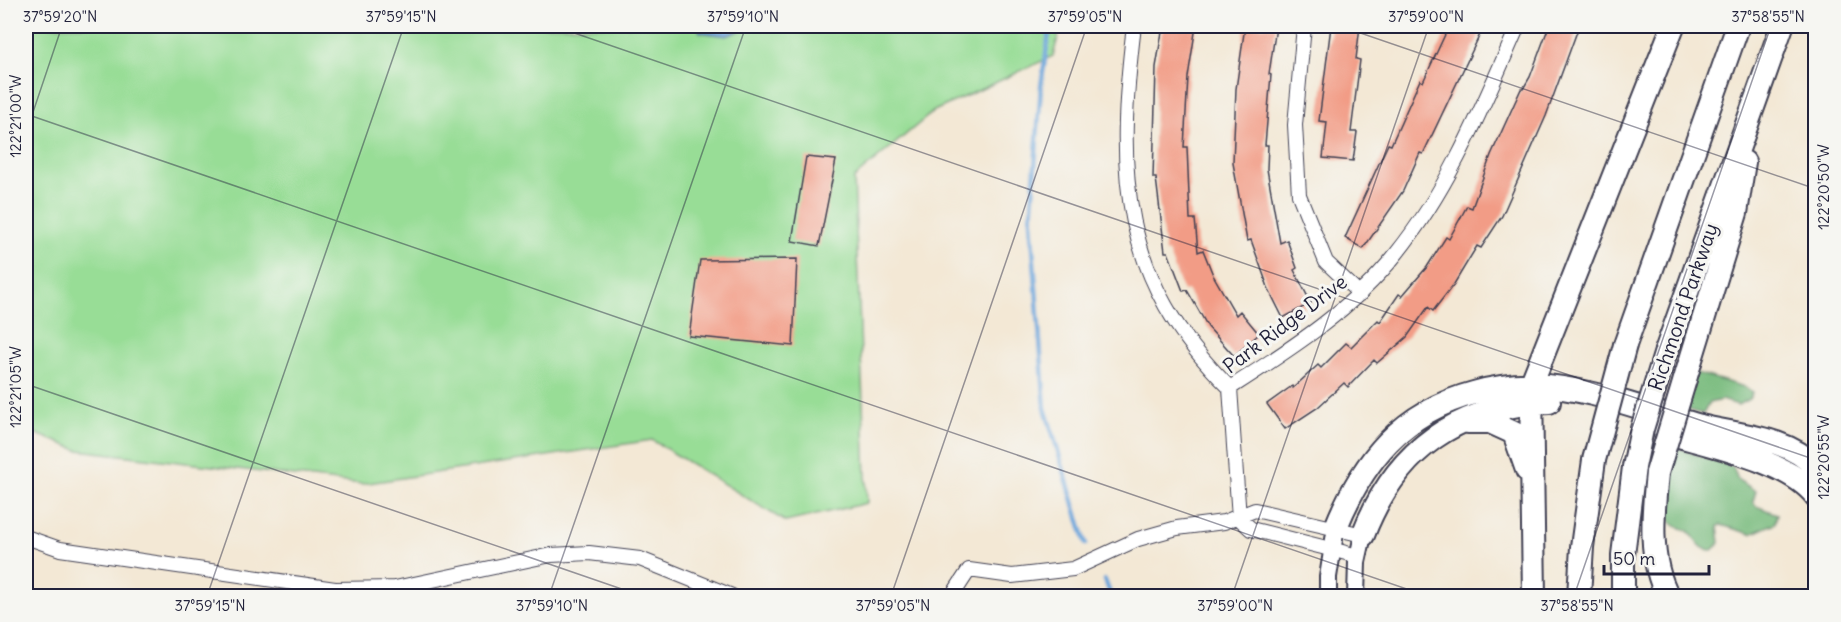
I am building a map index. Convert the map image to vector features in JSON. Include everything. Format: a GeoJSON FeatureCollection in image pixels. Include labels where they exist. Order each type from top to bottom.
{"type":"FeatureCollection","features":[{"type":"Feature","properties":{"kind":"highway"},"geometry":{"type":"LineString","coordinates":[[1534,597],[1532,394],[1673,26]]}},
{"type":"Feature","properties":{"kind":"highway","name":"Richmond Parkway"},"geometry":{"type":"LineString","coordinates":[[1580,597],[1581,547],[1594,459],[1625,345],[1738,26]]}},
{"type":"Feature","properties":{"kind":"highway","name":"Richmond Parkway"},"geometry":{"type":"LineString","coordinates":[[1623,597],[1623,555],[1634,467],[1642,429],[1666,351],[1782,26]]}},
{"type":"Feature","properties":{"kind":"highway"},"geometry":{"type":"LineString","coordinates":[[1668,597],[1661,583],[1656,558],[1653,514],[1657,473],[1736,213],[1753,105]]}},
{"type":"Feature","properties":{"kind":"highway"},"geometry":{"type":"LineString","coordinates":[[1334,538],[1361,476],[1407,424],[1449,400],[1491,388],[1532,394],[1590,395],[1715,430],[1744,434],[1785,447],[1808,459],[1815,467]]}},
{"type":"Feature","properties":{"kind":"highway"},"geometry":{"type":"LineString","coordinates":[[1360,545],[1389,482],[1422,447],[1479,413],[1512,404],[1532,394],[1763,461],[1791,474],[1815,496]]}},
{"type":"Feature","properties":{"kind":"highway"},"geometry":{"type":"LineString","coordinates":[[1458,424],[1490,422],[1514,434],[1523,453],[1532,501]]}},
{"type":"Feature","properties":{"kind":"street"},"geometry":{"type":"LineString","coordinates":[[1134,26],[1127,86],[1125,164],[1132,221],[1147,270],[1167,312],[1200,359],[1230,388]]}},
{"type":"Feature","properties":{"kind":"street"},"geometry":{"type":"LineString","coordinates":[[1304,26],[1295,125],[1299,195],[1326,262],[1360,294]]}},
{"type":"Feature","properties":{"kind":"street","name":"Park Ridge Drive"},"geometry":{"type":"LineString","coordinates":[[1239,518],[1230,388],[1336,315],[1360,294],[1396,255],[1453,168],[1518,26]]}},
{"type":"Feature","properties":{"kind":"street"},"geometry":{"type":"LineString","coordinates":[[952,597],[969,570],[1012,576],[1073,569],[1138,539],[1164,531],[1239,518],[1255,510],[1360,545]]}},
{"type":"Feature","properties":{"kind":"street"},"geometry":{"type":"LineString","coordinates":[[1239,518],[1251,529],[1334,538],[1360,545]]}},
{"type":"Feature","properties":{"kind":"street"},"geometry":{"type":"LineString","coordinates":[[26,537],[60,549],[335,589],[395,588],[551,555],[589,553],[639,559],[732,597]]}},
{"type":"Feature","properties":{"kind":"street"},"geometry":{"type":"LineString","coordinates":[[1329,597],[1334,538]]}},
{"type":"Feature","properties":{"kind":"street"},"geometry":{"type":"LineString","coordinates":[[1356,597],[1360,545]]}},
{"type":"Feature","properties":{"kind":"green space"},"geometry":{"type":"Polygon","coordinates":[[[26,26],[1061,26],[1053,56],[934,111],[854,178],[867,503],[786,522],[652,440],[362,484],[78,450],[26,430],[26,26]]]}},
{"type":"Feature","properties":{"kind":"green space"},"geometry":{"type":"Polygon","coordinates":[[[1693,372],[1744,387],[1752,393],[1749,399],[1738,405],[1722,400],[1709,403],[1703,414],[1681,408],[1693,372]]]}},
{"type":"Feature","properties":{"kind":"green space"},"geometry":{"type":"Polygon","coordinates":[[[1672,446],[1733,467],[1738,480],[1756,491],[1753,501],[1756,506],[1777,514],[1775,523],[1751,534],[1721,525],[1718,526],[1720,543],[1712,550],[1702,547],[1689,532],[1673,524],[1668,516],[1667,485],[1672,446]]]}},
{"type":"Feature","properties":{"kind":"water"},"geometry":{"type":"Polygon","coordinates":[[[697,26],[750,26],[727,36],[700,32],[697,26]]]}},
{"type":"Feature","properties":{"kind":"building"},"geometry":{"type":"Polygon","coordinates":[[[1163,26],[1196,26],[1188,77],[1184,147],[1187,147],[1190,219],[1195,219],[1198,252],[1203,250],[1213,275],[1236,315],[1240,311],[1259,334],[1234,356],[1208,327],[1187,290],[1183,291],[1168,252],[1165,252],[1156,178],[1153,178],[1156,67],[1163,26]]]}},
{"type":"Feature","properties":{"kind":"building"},"geometry":{"type":"Polygon","coordinates":[[[1245,26],[1276,27],[1269,74],[1271,75],[1265,145],[1268,145],[1267,169],[1280,243],[1287,240],[1297,268],[1294,270],[1311,303],[1283,318],[1269,290],[1251,240],[1247,241],[1233,163],[1236,89],[1245,26]]]}},
{"type":"Feature","properties":{"kind":"building"},"geometry":{"type":"Polygon","coordinates":[[[1331,26],[1360,26],[1356,59],[1360,60],[1351,132],[1357,132],[1353,161],[1323,158],[1327,122],[1319,121],[1331,26]]]}},
{"type":"Feature","properties":{"kind":"building"},"geometry":{"type":"Polygon","coordinates":[[[1449,26],[1483,28],[1403,191],[1363,249],[1345,238],[1388,144],[1391,145],[1420,80],[1423,82],[1449,26]]]}},
{"type":"Feature","properties":{"kind":"building"},"geometry":{"type":"Polygon","coordinates":[[[1549,26],[1579,26],[1546,116],[1502,216],[1481,248],[1477,246],[1454,284],[1433,311],[1428,307],[1407,337],[1377,363],[1374,360],[1348,387],[1344,383],[1317,408],[1285,429],[1267,404],[1292,386],[1293,388],[1318,365],[1321,368],[1346,343],[1351,347],[1378,320],[1380,322],[1399,294],[1402,296],[1427,267],[1446,237],[1449,239],[1467,206],[1472,208],[1491,155],[1521,89],[1530,77],[1549,26]]]}},
{"type":"Feature","properties":{"kind":"building"},"geometry":{"type":"Polygon","coordinates":[[[806,157],[836,160],[819,246],[792,241],[806,157]]]}},
{"type":"Feature","properties":{"kind":"building"},"geometry":{"type":"Polygon","coordinates":[[[797,259],[793,346],[689,336],[700,260],[797,259]]]}},
{"type":"Feature","properties":{"kind":"waterway"},"geometry":{"type":"LineString","coordinates":[[1050,26],[1041,86],[1031,221],[1045,408],[1086,544]]}},
{"type":"Feature","properties":{"kind":"waterway"},"geometry":{"type":"LineString","coordinates":[[1105,580],[1111,596]]}}]}
